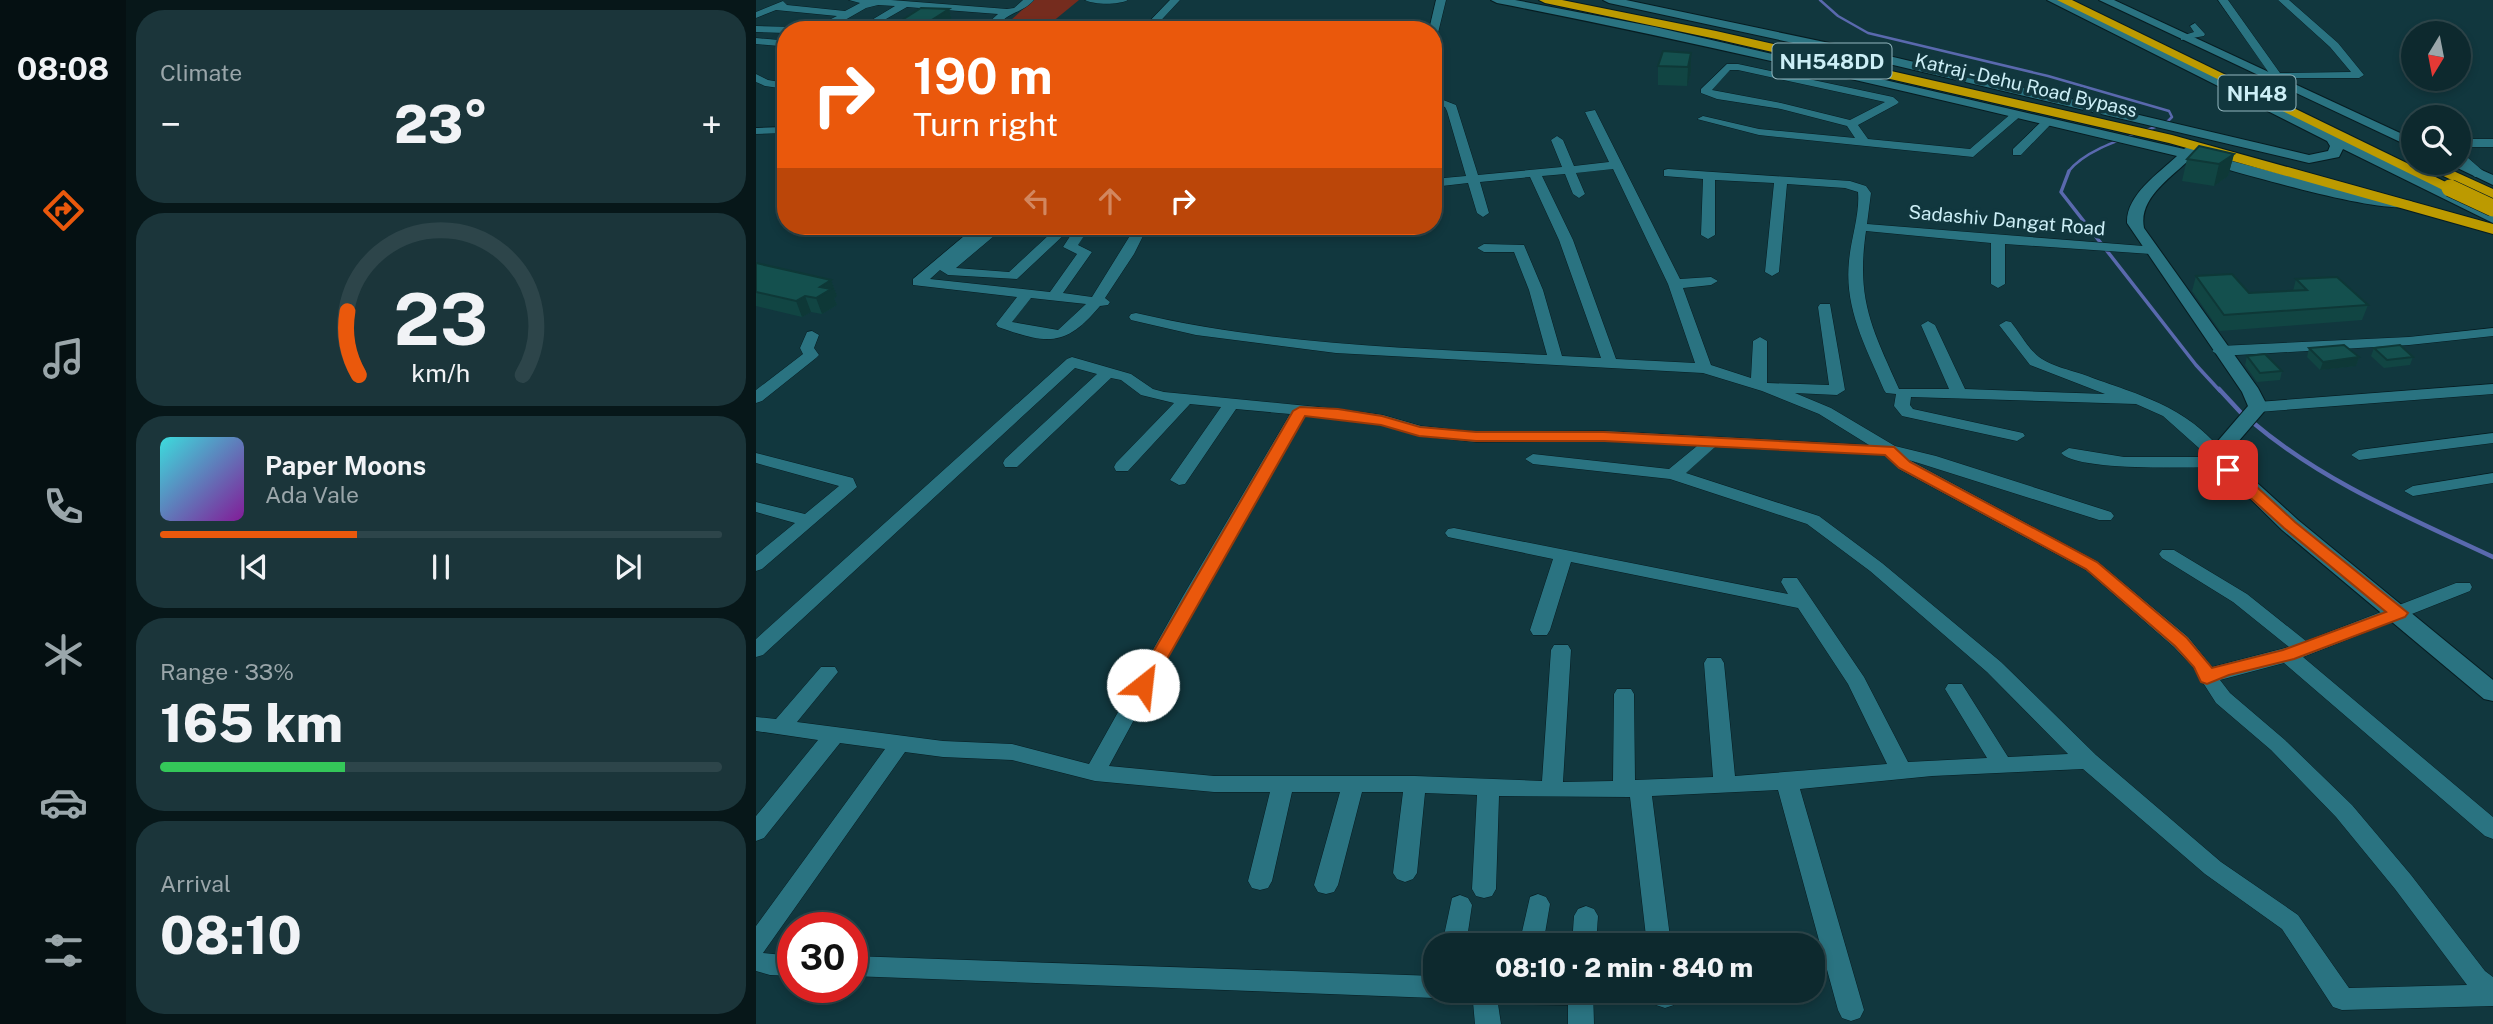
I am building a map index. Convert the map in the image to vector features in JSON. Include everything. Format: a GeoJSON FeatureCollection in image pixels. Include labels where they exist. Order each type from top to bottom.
{"type":"FeatureCollection","features":[{"type":"Feature","properties":{"kind":"highway","name":"Katraj - Dehu Road Bypass"},"geometry":{"type":"LineString","coordinates":[[1545,0],[2127,121]]}},
{"type":"Feature","properties":{"kind":"highway","name":"Katraj - Dehu Road Bypass"},"geometry":{"type":"LineString","coordinates":[[1576,0],[1742,33],[2127,121],[2179,141],[2493,229]]}},
{"type":"Feature","properties":{"kind":"highway","name":"NH48"},"geometry":{"type":"LineString","coordinates":[[2063,0],[2493,208]]}},
{"type":"Feature","properties":{"kind":"highway","name":"NH48"},"geometry":{"type":"LineString","coordinates":[[2085,0],[2401,150]]}},
{"type":"Feature","properties":{"kind":"highway","name":"Katraj - Dehu Road Bypass"},"geometry":{"type":"LineString","coordinates":[[2179,141],[2216,139],[2493,219]]}},
{"type":"Feature","properties":{"kind":"highway"},"geometry":{"type":"LineString","coordinates":[[2481,180],[2493,196]]}},
{"type":"Feature","properties":{"kind":"street"},"geometry":{"type":"LineString","coordinates":[[756,15],[793,0]]}},
{"type":"Feature","properties":{"kind":"street"},"geometry":{"type":"LineString","coordinates":[[854,0],[1010,15],[1031,21]]}},
{"type":"Feature","properties":{"kind":"street"},"geometry":{"type":"LineString","coordinates":[[1004,21],[1029,0]]}},
{"type":"Feature","properties":{"kind":"street"},"geometry":{"type":"LineString","coordinates":[[1090,0],[1123,0]]}},
{"type":"Feature","properties":{"kind":"street"},"geometry":{"type":"LineString","coordinates":[[1155,21],[1175,0]]}},
{"type":"Feature","properties":{"kind":"street"},"geometry":{"type":"LineString","coordinates":[[1436,21],[1441,0]]}},
{"type":"Feature","properties":{"kind":"street"},"geometry":{"type":"LineString","coordinates":[[1497,0],[1733,48],[2104,134],[2179,141],[2136,206],[2136,228],[2220,351],[2255,409]]}},
{"type":"Feature","properties":{"kind":"street"},"geometry":{"type":"LineString","coordinates":[[1609,0],[1821,44],[2127,121]]}},
{"type":"Feature","properties":{"kind":"street"},"geometry":{"type":"LineString","coordinates":[[2053,0],[2493,219]]}},
{"type":"Feature","properties":{"kind":"street"},"geometry":{"type":"LineString","coordinates":[[2105,0],[2401,138]]}},
{"type":"Feature","properties":{"kind":"street"},"geometry":{"type":"LineString","coordinates":[[2223,0],[2272,76]]}},
{"type":"Feature","properties":{"kind":"street"},"geometry":{"type":"LineString","coordinates":[[2272,76],[2359,75],[2334,45],[2283,0]]}},
{"type":"Feature","properties":{"kind":"street"},"geometry":{"type":"LineString","coordinates":[[835,21],[864,5],[903,6]]}},
{"type":"Feature","properties":{"kind":"street"},"geometry":{"type":"LineString","coordinates":[[877,21],[903,6]]}},
{"type":"Feature","properties":{"kind":"street"},"geometry":{"type":"LineString","coordinates":[[773,7],[841,13]]}},
{"type":"Feature","properties":{"kind":"street"},"geometry":{"type":"LineString","coordinates":[[1000,21],[1010,15]]}},
{"type":"Feature","properties":{"kind":"street"},"geometry":{"type":"LineString","coordinates":[[2185,38],[2200,34],[2195,26]]}},
{"type":"Feature","properties":{"kind":"street"},"geometry":{"type":"LineString","coordinates":[[756,29],[777,30]]}},
{"type":"Feature","properties":{"kind":"street"},"geometry":{"type":"LineString","coordinates":[[756,41],[777,44]]}},
{"type":"Feature","properties":{"kind":"street"},"geometry":{"type":"LineString","coordinates":[[1851,124],[1892,100],[1815,81],[1738,67],[1727,67],[1705,90],[1717,96],[1781,106],[1851,124],[1865,143]]}},
{"type":"Feature","properties":{"kind":"street"},"geometry":{"type":"LineString","coordinates":[[756,76],[777,78]]}},
{"type":"Feature","properties":{"kind":"street"},"geometry":{"type":"LineString","coordinates":[[756,76],[765,83],[777,85]]}},
{"type":"Feature","properties":{"kind":"street"},"geometry":{"type":"LineString","coordinates":[[1442,102],[1450,105],[1483,213]]}},
{"type":"Feature","properties":{"kind":"street"},"geometry":{"type":"LineString","coordinates":[[1591,112],[1675,284],[1704,368]]}},
{"type":"Feature","properties":{"kind":"street"},"geometry":{"type":"LineString","coordinates":[[1703,119],[1759,132],[1973,153],[2017,114]]}},
{"type":"Feature","properties":{"kind":"street"},"geometry":{"type":"LineString","coordinates":[[2017,152],[2048,121]]}},
{"type":"Feature","properties":{"kind":"street"},"geometry":{"type":"LineString","coordinates":[[756,131],[777,130]]}},
{"type":"Feature","properties":{"kind":"street"},"geometry":{"type":"LineString","coordinates":[[2216,139],[2317,159],[2334,154],[2337,146],[2332,137]]}},
{"type":"Feature","properties":{"kind":"street"},"geometry":{"type":"LineString","coordinates":[[1557,140],[1579,194]]}},
{"type":"Feature","properties":{"kind":"street"},"geometry":{"type":"LineString","coordinates":[[2471,143],[2493,143]]}},
{"type":"Feature","properties":{"kind":"street"},"geometry":{"type":"LineString","coordinates":[[1442,182],[1617,165]]}},
{"type":"Feature","properties":{"kind":"street"},"geometry":{"type":"LineString","coordinates":[[1535,172],[1566,240],[1610,363]]}},
{"type":"Feature","properties":{"kind":"street"},"geometry":{"type":"LineString","coordinates":[[1668,173],[1846,184],[1862,189],[1866,193],[1859,227],[1855,274],[1857,302],[1865,329],[1892,390]]}},
{"type":"Feature","properties":{"kind":"street"},"geometry":{"type":"LineString","coordinates":[[1708,235],[1709,176]]}},
{"type":"Feature","properties":{"kind":"street"},"geometry":{"type":"LineString","coordinates":[[1772,272],[1781,180]]}},
{"type":"Feature","properties":{"kind":"street"},"geometry":{"type":"LineString","coordinates":[[2463,202],[2493,196]]}},
{"type":"Feature","properties":{"kind":"street","name":"Sadashiv Dangat Road"},"geometry":{"type":"LineString","coordinates":[[1859,227],[2091,248],[2151,250]]}},
{"type":"Feature","properties":{"kind":"street"},"geometry":{"type":"LineString","coordinates":[[973,235],[918,280],[919,282],[1100,302]]}},
{"type":"Feature","properties":{"kind":"street"},"geometry":{"type":"LineString","coordinates":[[988,235],[946,269],[952,272],[1008,277],[1016,274],[1057,235]]}},
{"type":"Feature","properties":{"kind":"street"},"geometry":{"type":"LineString","coordinates":[[1054,296],[1085,252],[1070,247],[1078,235]]}},
{"type":"Feature","properties":{"kind":"street"},"geometry":{"type":"LineString","coordinates":[[1028,293],[1003,324],[1056,335],[1069,331],[1100,302],[1137,235]]}},
{"type":"Feature","properties":{"kind":"street"},"geometry":{"type":"LineString","coordinates":[[1998,239],[1998,284]]}},
{"type":"Feature","properties":{"kind":"street"},"geometry":{"type":"LineString","coordinates":[[1484,248],[1519,248],[1536,290],[1556,361]]}},
{"type":"Feature","properties":{"kind":"street"},"geometry":{"type":"LineString","coordinates":[[975,288],[988,276]]}},
{"type":"Feature","properties":{"kind":"street"},"geometry":{"type":"LineString","coordinates":[[1675,284],[1711,281]]}},
{"type":"Feature","properties":{"kind":"street"},"geometry":{"type":"LineString","coordinates":[[1764,387],[1837,390],[1825,307]]}},
{"type":"Feature","properties":{"kind":"street"},"geometry":{"type":"LineString","coordinates":[[1136,317],[1196,331],[1273,343],[1704,368],[1764,387],[1825,411],[1889,450],[1905,465],[2091,566],[2181,642],[2201,664],[2223,698],[2278,745],[2344,811],[2403,881],[2476,978],[2493,994]]}},
{"type":"Feature","properties":{"kind":"street"},"geometry":{"type":"LineString","coordinates":[[2006,325],[2035,362],[2123,395],[2156,403],[2178,416],[2225,452],[2290,525],[2493,693]]}},
{"type":"Feature","properties":{"kind":"street"},"geometry":{"type":"LineString","coordinates":[[1928,326],[1959,394]]}},
{"type":"Feature","properties":{"kind":"street"},"geometry":{"type":"LineString","coordinates":[[2220,351],[2409,341],[2493,332]]}},
{"type":"Feature","properties":{"kind":"street"},"geometry":{"type":"LineString","coordinates":[[756,398],[811,355],[807,348],[812,335]]}},
{"type":"Feature","properties":{"kind":"street"},"geometry":{"type":"LineString","coordinates":[[1760,341],[1764,387]]}},
{"type":"Feature","properties":{"kind":"street"},"geometry":{"type":"LineString","coordinates":[[756,650],[1072,362],[1126,377],[1147,392],[1185,401],[1338,414],[1382,421],[1419,431],[1476,437],[1604,436],[1889,450],[1930,460],[2105,516]]}},
{"type":"Feature","properties":{"kind":"street"},"geometry":{"type":"LineString","coordinates":[[1011,463],[1108,372]]}},
{"type":"Feature","properties":{"kind":"street"},"geometry":{"type":"LineString","coordinates":[[2255,409],[2493,388]]}},
{"type":"Feature","properties":{"kind":"street"},"geometry":{"type":"LineString","coordinates":[[2017,436],[1908,413],[1902,406],[1904,392],[2099,399],[2123,395]]}},
{"type":"Feature","properties":{"kind":"street"},"geometry":{"type":"LineString","coordinates":[[1122,467],[1185,401]]}},
{"type":"Feature","properties":{"kind":"street"},"geometry":{"type":"LineString","coordinates":[[1179,480],[1233,403]]}},
{"type":"Feature","properties":{"kind":"street"},"geometry":{"type":"LineString","coordinates":[[2069,453],[2124,462],[2225,452],[2255,409]]}},
{"type":"Feature","properties":{"kind":"street"},"geometry":{"type":"LineString","coordinates":[[1095,773],[1192,596],[1300,411]]}},
{"type":"Feature","properties":{"kind":"street"},"geometry":{"type":"LineString","coordinates":[[2359,454],[2493,438]]}},
{"type":"Feature","properties":{"kind":"street"},"geometry":{"type":"LineString","coordinates":[[1672,474],[1685,466],[1712,441]]}},
{"type":"Feature","properties":{"kind":"street"},"geometry":{"type":"LineString","coordinates":[[756,458],[847,482],[848,487],[758,562]]}},
{"type":"Feature","properties":{"kind":"street"},"geometry":{"type":"LineString","coordinates":[[1533,459],[1672,474],[1813,520],[1876,567],[1994,667],[2088,761],[2213,868],[2290,922],[2342,999],[2493,994]]}},
{"type":"Feature","properties":{"kind":"street"},"geometry":{"type":"LineString","coordinates":[[2413,491],[2493,478]]}},
{"type":"Feature","properties":{"kind":"street"},"geometry":{"type":"LineString","coordinates":[[756,507],[809,521]]}},
{"type":"Feature","properties":{"kind":"street"},"geometry":{"type":"LineString","coordinates":[[1454,533],[1804,603]]}},
{"type":"Feature","properties":{"kind":"street"},"geometry":{"type":"LineString","coordinates":[[1540,630],[1564,554]]}},
{"type":"Feature","properties":{"kind":"street"},"geometry":{"type":"LineString","coordinates":[[2168,554],[2239,598],[2493,830]]}},
{"type":"Feature","properties":{"kind":"street"},"geometry":{"type":"LineString","coordinates":[[1790,582],[1857,682],[1902,772]]}},
{"type":"Feature","properties":{"kind":"street"},"geometry":{"type":"LineString","coordinates":[[2207,677],[2224,670],[2296,652],[2463,587]]}},
{"type":"Feature","properties":{"kind":"street"},"geometry":{"type":"LineString","coordinates":[[1552,790],[1561,650]]}},
{"type":"Feature","properties":{"kind":"street"},"geometry":{"type":"LineString","coordinates":[[1714,663],[1725,785]]}},
{"type":"Feature","properties":{"kind":"street"},"geometry":{"type":"LineString","coordinates":[[781,727],[828,672]]}},
{"type":"Feature","properties":{"kind":"street"},"geometry":{"type":"LineString","coordinates":[[1955,689],[2002,765]]}},
{"type":"Feature","properties":{"kind":"street"},"geometry":{"type":"LineString","coordinates":[[1623,694],[1632,789],[1657,933]]}},
{"type":"Feature","properties":{"kind":"street"},"geometry":{"type":"LineString","coordinates":[[756,724],[943,749],[1012,752],[1095,773],[1214,784],[1415,784],[1552,790],[1632,789],[1787,782],[2088,761]]}},
{"type":"Feature","properties":{"kind":"street"},"geometry":{"type":"LineString","coordinates":[[756,832],[835,734]]}},
{"type":"Feature","properties":{"kind":"street"},"geometry":{"type":"LineString","coordinates":[[756,945],[901,742]]}},
{"type":"Feature","properties":{"kind":"street"},"geometry":{"type":"LineString","coordinates":[[1787,782],[1851,1010]]}},
{"type":"Feature","properties":{"kind":"street"},"geometry":{"type":"LineString","coordinates":[[1405,873],[1415,784]]}},
{"type":"Feature","properties":{"kind":"street"},"geometry":{"type":"LineString","coordinates":[[1260,881],[1283,785]]}},
{"type":"Feature","properties":{"kind":"street"},"geometry":{"type":"LineString","coordinates":[[1326,885],[1353,785]]}},
{"type":"Feature","properties":{"kind":"street"},"geometry":{"type":"LineString","coordinates":[[1484,889],[1488,787]]}},
{"type":"Feature","properties":{"kind":"street"},"geometry":{"type":"LineString","coordinates":[[1533,933],[1538,904]]}},
{"type":"Feature","properties":{"kind":"street"},"geometry":{"type":"LineString","coordinates":[[1456,933],[1460,905]]}},
{"type":"Feature","properties":{"kind":"street"},"geometry":{"type":"LineString","coordinates":[[1585,933],[1586,916]]}},
{"type":"Feature","properties":{"kind":"street"},"geometry":{"type":"LineString","coordinates":[[756,961],[777,965]]}},
{"type":"Feature","properties":{"kind":"street"},"geometry":{"type":"LineString","coordinates":[[868,967],[1423,987]]}},
{"type":"Feature","properties":{"kind":"street"},"geometry":{"type":"LineString","coordinates":[[1483,1003],[1488,1010],[1488,1024]]}},
{"type":"Feature","properties":{"kind":"street"},"geometry":{"type":"LineString","coordinates":[[1581,1003],[1581,1024]]}},
{"type":"Feature","properties":{"kind":"shaded area"},"geometry":{"type":"Polygon","coordinates":[[[1033,0],[1079,0],[1053,21],[1011,20],[1033,0]]]}},
{"type":"Feature","properties":{"kind":"building"},"geometry":{"type":"Polygon","coordinates":[[[921,8],[949,9],[930,21],[901,21],[921,8]]]}},
{"type":"Feature","properties":{"kind":"building"},"geometry":{"type":"Polygon","coordinates":[[[1663,51],[1691,53],[1688,67],[1658,66],[1663,51]]]}},
{"type":"Feature","properties":{"kind":"building"},"geometry":{"type":"Polygon","coordinates":[[[2199,146],[2234,154],[2219,164],[2187,159],[2199,146]]]}},
{"type":"Feature","properties":{"kind":"building"},"geometry":{"type":"Polygon","coordinates":[[[756,263],[831,280],[820,287],[831,289],[816,298],[805,296],[796,301],[756,292],[756,263]]]}},
{"type":"Feature","properties":{"kind":"building"},"geometry":{"type":"Polygon","coordinates":[[[2232,274],[2249,293],[2307,290],[2296,279],[2337,277],[2368,305],[2224,315],[2196,276],[2232,274]]]}},
{"type":"Feature","properties":{"kind":"building"},"geometry":{"type":"Polygon","coordinates":[[[2344,345],[2359,357],[2323,362],[2309,348],[2344,345]]]}},
{"type":"Feature","properties":{"kind":"building"},"geometry":{"type":"Polygon","coordinates":[[[2400,345],[2413,357],[2387,360],[2374,348],[2400,345]]]}},
{"type":"Feature","properties":{"kind":"building"},"geometry":{"type":"Polygon","coordinates":[[[2265,354],[2282,371],[2260,373],[2247,356],[2265,354]]]}},
{"type":"Feature","properties":{"kind":"waterway"},"geometry":{"type":"LineString","coordinates":[[1820,0],[1838,16],[1868,33],[2048,76],[2169,111],[2172,117],[2166,123],[2099,149],[2076,163],[2068,172]]}},
{"type":"Feature","properties":{"kind":"waterway"},"geometry":{"type":"LineString","coordinates":[[2069,171],[2061,192],[2196,365],[2220,391]]}},
{"type":"Feature","properties":{"kind":"waterway"},"geometry":{"type":"LineString","coordinates":[[2219,389],[2244,416]]}},
{"type":"Feature","properties":{"kind":"waterway"},"geometry":{"type":"LineString","coordinates":[[2251,421],[2307,462],[2367,497],[2493,557]]}},
{"type":"Feature","properties":{"kind":"route"},"geometry":{"type":"LineString","coordinates":[[1143,685],[1300,411],[1338,414],[1382,421],[1419,431],[1476,437],[1604,436],[1889,450],[1905,465],[2091,566],[2181,642],[2201,664],[2207,677],[2224,670],[2288,655],[2399,613],[2290,525],[2228,470]]}}]}
